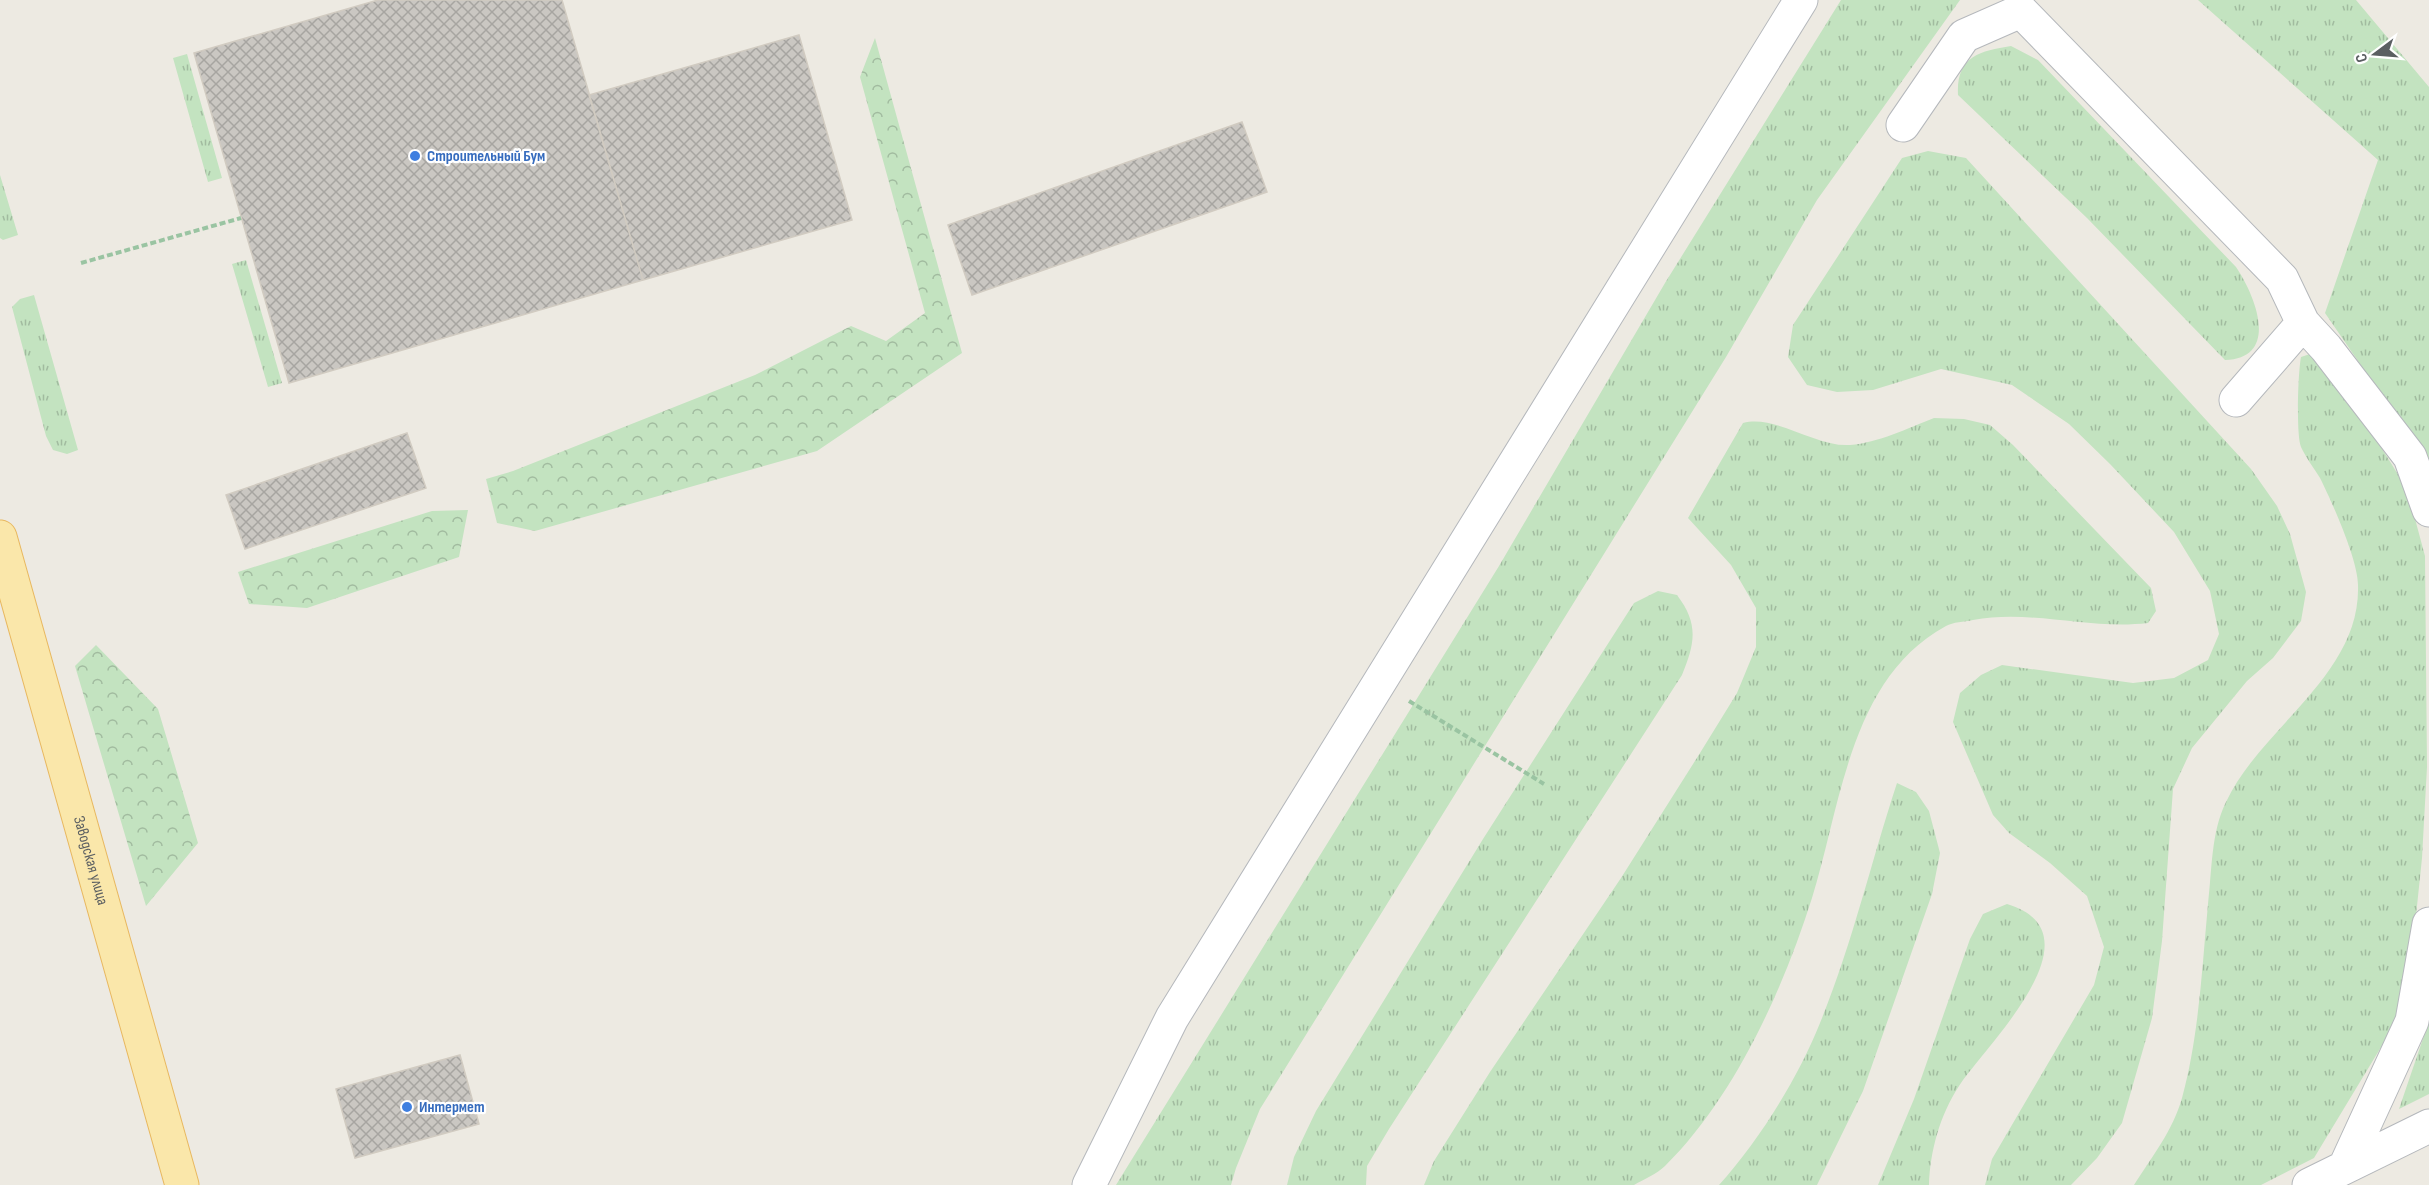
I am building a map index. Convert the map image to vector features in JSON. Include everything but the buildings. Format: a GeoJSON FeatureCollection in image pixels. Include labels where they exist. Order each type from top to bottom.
{"type":"FeatureCollection","features":[{"type":"Feature","properties":{"kind":"main road","name":"Заводская улица"},"geometry":{"type":"LineString","coordinates":[[0,537],[182,1185]]}},
{"type":"Feature","properties":{"kind":"street"},"geometry":{"type":"LineString","coordinates":[[1089,1185],[1172,1018],[1801,0]]}},
{"type":"Feature","properties":{"kind":"street"},"geometry":{"type":"LineString","coordinates":[[1903,125],[1964,36],[2021,11],[2282,279],[2303,323],[2326,348],[2410,457],[2429,510]]}},
{"type":"Feature","properties":{"kind":"street"},"geometry":{"type":"LineString","coordinates":[[2236,400],[2303,323]]}},
{"type":"Feature","properties":{"kind":"street"},"geometry":{"type":"LineString","coordinates":[[2345,1167],[2412,1021],[2429,924]]}},
{"type":"Feature","properties":{"kind":"street"},"geometry":{"type":"LineString","coordinates":[[2309,1185],[2429,1126]]}},
{"type":"Feature","properties":{"kind":"path"},"geometry":{"type":"LineString","coordinates":[[81,263],[241,218]]}},
{"type":"Feature","properties":{"kind":"path"},"geometry":{"type":"LineString","coordinates":[[1379,682],[1544,784]]}},
{"type":"Feature","properties":{"kind":"green space"},"geometry":{"type":"Polygon","coordinates":[[[1841,0],[1960,0],[1817,200],[1726,357],[1260,1109],[1231,1185],[1116,1185],[1499,566],[1665,283],[1841,0]]]}},
{"type":"Feature","properties":{"kind":"green space"},"geometry":{"type":"Polygon","coordinates":[[[2198,0],[2356,0],[2429,87],[2429,475],[2417,447],[2325,313],[2378,160],[2198,0]]]}},
{"type":"Feature","properties":{"kind":"green space"},"geometry":{"type":"Polygon","coordinates":[[[875,38],[962,353],[817,451],[535,531],[497,523],[486,479],[513,471],[755,375],[851,326],[886,341],[925,313],[860,77],[875,38]]]}},
{"type":"Feature","properties":{"kind":"green space"},"geometry":{"type":"Polygon","coordinates":[[[2011,46],[2038,60],[2236,267],[2256,308],[2259,323],[2258,337],[2253,349],[2242,357],[2225,360],[2087,218],[1958,95],[1958,82],[1965,64],[1989,50],[2011,46]]]}},
{"type":"Feature","properties":{"kind":"green space"},"geometry":{"type":"Polygon","coordinates":[[[187,54],[222,178],[208,182],[173,58],[187,54]]]}},
{"type":"Feature","properties":{"kind":"green space"},"geometry":{"type":"Polygon","coordinates":[[[1928,151],[1966,158],[2251,469],[2277,506],[2290,534],[2306,592],[2301,621],[2273,658],[2247,681],[2192,748],[2173,789],[2162,941],[2152,1018],[2122,1123],[2097,1158],[2071,1185],[1985,1185],[1992,1159],[2094,985],[2104,947],[2087,896],[2050,863],[2009,833],[1993,815],[1953,722],[1960,693],[1981,675],[2002,665],[2133,683],[2174,678],[2208,660],[2219,634],[2210,591],[2174,532],[2069,424],[2012,385],[1941,369],[1873,390],[1837,392],[1807,385],[1788,357],[1793,325],[1902,158],[1928,151]]]}},
{"type":"Feature","properties":{"kind":"green space"},"geometry":{"type":"Polygon","coordinates":[[[0,175],[18,235],[3,240],[0,238],[0,175]]]}},
{"type":"Feature","properties":{"kind":"green space"},"geometry":{"type":"Polygon","coordinates":[[[246,260],[282,383],[268,387],[232,264],[246,260]]]}},
{"type":"Feature","properties":{"kind":"green space"},"geometry":{"type":"Polygon","coordinates":[[[34,295],[78,450],[67,454],[53,450],[46,436],[12,307],[20,299],[34,295]]]}},
{"type":"Feature","properties":{"kind":"green space"},"geometry":{"type":"Polygon","coordinates":[[[2310,354],[2371,431],[2407,489],[2425,556],[2427,767],[2422,858],[2412,954],[2395,1024],[2314,1158],[2261,1185],[2134,1185],[2173,1121],[2188,1074],[2199,1002],[2213,852],[2221,814],[2242,775],[2327,673],[2344,646],[2355,617],[2358,585],[2354,561],[2331,501],[2299,440],[2298,403],[2301,357],[2310,354]]]}},
{"type":"Feature","properties":{"kind":"green space"},"geometry":{"type":"Polygon","coordinates":[[[1934,418],[1964,419],[1990,425],[2013,445],[2151,588],[2156,611],[2148,623],[2104,624],[1995,617],[1955,623],[1946,626],[1914,649],[1889,677],[1869,710],[1854,747],[1812,898],[1771,1005],[1754,1041],[1713,1108],[1690,1139],[1662,1169],[1634,1185],[1424,1185],[1434,1161],[1490,1072],[1621,878],[1737,693],[1756,647],[1756,608],[1731,565],[1688,518],[1743,423],[1755,421],[1768,423],[1823,441],[1850,445],[1882,438],[1934,418]]]}},
{"type":"Feature","properties":{"kind":"green space"},"geometry":{"type":"Polygon","coordinates":[[[468,510],[459,557],[307,608],[249,604],[238,572],[432,511],[468,510]]]}},
{"type":"Feature","properties":{"kind":"green space"},"geometry":{"type":"Polygon","coordinates":[[[1658,591],[1677,595],[1692,625],[1690,653],[1682,675],[1389,1129],[1367,1166],[1366,1185],[1287,1185],[1294,1157],[1316,1111],[1483,839],[1634,603],[1658,591]]]}},
{"type":"Feature","properties":{"kind":"green space"},"geometry":{"type":"Polygon","coordinates":[[[96,645],[158,709],[198,843],[146,906],[75,666],[96,645]]]}},
{"type":"Feature","properties":{"kind":"green space"},"geometry":{"type":"Polygon","coordinates":[[[1897,783],[1916,792],[1929,811],[1940,853],[1932,894],[1863,1091],[1817,1185],[1719,1185],[1763,1129],[1789,1087],[1811,1044],[1852,934],[1897,783]]]}},
{"type":"Feature","properties":{"kind":"green space"},"geometry":{"type":"Polygon","coordinates":[[[2007,904],[2034,918],[2044,939],[2042,964],[2030,990],[2012,1018],[1952,1097],[1937,1134],[1931,1159],[1929,1185],[1878,1185],[1914,1099],[1970,939],[1983,914],[2007,904]]]}},
{"type":"Feature","properties":{"kind":"green space"},"geometry":{"type":"Polygon","coordinates":[[[2429,1021],[2429,1094],[2399,1109],[2429,1021]]]}},
{"type":"Feature","properties":{"kind":"place","name":"Строительный Бум"},"geometry":{"type":"Point","coordinates":[415,156]}},
{"type":"Feature","properties":{"kind":"place","name":"Интермет"},"geometry":{"type":"Point","coordinates":[407,1107]}}]}
